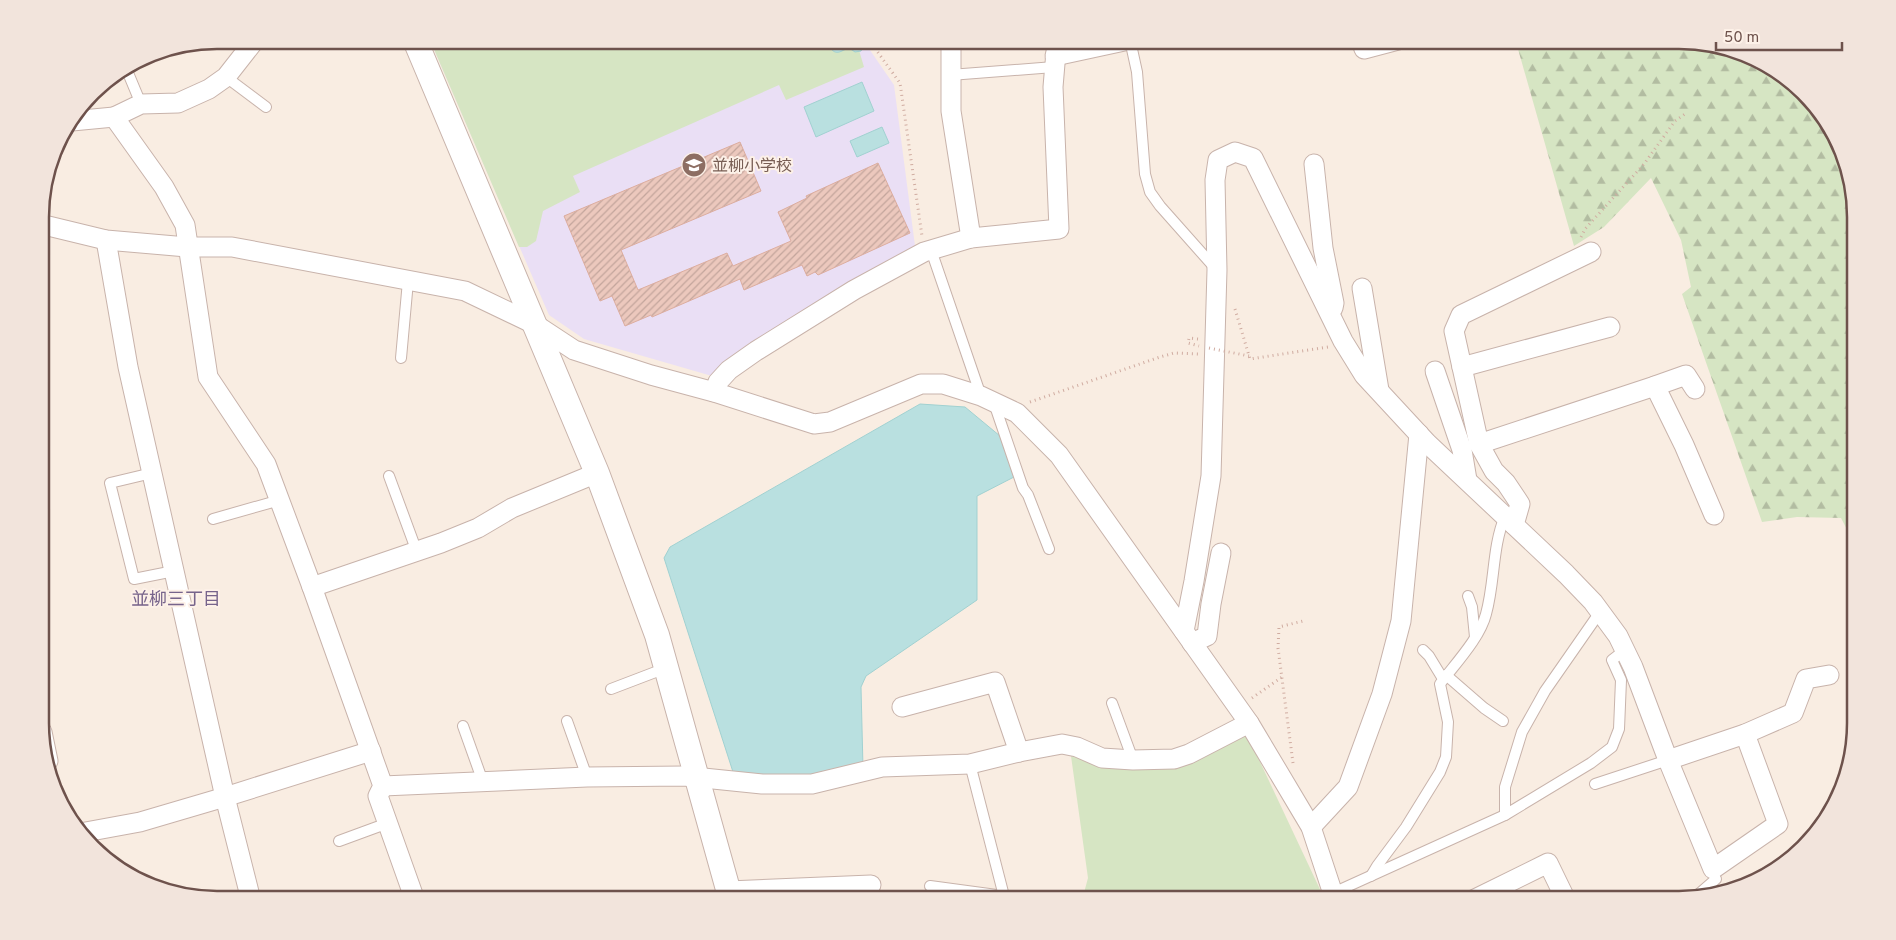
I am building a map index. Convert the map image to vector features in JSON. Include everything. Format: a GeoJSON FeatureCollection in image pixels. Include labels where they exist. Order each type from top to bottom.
{"type":"FeatureCollection","features":[{"type":"Feature","properties":{"kind":"street"},"geometry":{"type":"LineString","coordinates":[[80,120],[114,117],[141,104],[178,104],[209,90],[226,77],[248,49]]}},
{"type":"Feature","properties":{"kind":"street"},"geometry":{"type":"LineString","coordinates":[[419,49],[597,474],[657,635],[729,891]]}},
{"type":"Feature","properties":{"kind":"street"},"geometry":{"type":"LineString","coordinates":[[951,49],[951,111],[971,238]]}},
{"type":"Feature","properties":{"kind":"street"},"geometry":{"type":"LineString","coordinates":[[714,392],[718,382],[729,370],[756,350],[854,290],[928,251],[971,238],[1059,229],[1053,87],[1056,54],[1082,49]]}},
{"type":"Feature","properties":{"kind":"street"},"geometry":{"type":"LineString","coordinates":[[114,117],[164,187],[185,225],[208,377],[266,464],[383,786],[378,796],[412,891]]}},
{"type":"Feature","properties":{"kind":"street"},"geometry":{"type":"LineString","coordinates":[[1188,637],[1194,581],[1211,476],[1217,270],[1216,173],[1218,160],[1235,152],[1253,158],[1343,341],[1364,375],[1419,434],[1566,574],[1600,612],[1618,636],[1633,668],[1668,760],[1715,874],[1778,824],[1745,734]]}},
{"type":"Feature","properties":{"kind":"street"},"geometry":{"type":"LineString","coordinates":[[1314,164],[1323,248],[1334,303],[1332,318]]}},
{"type":"Feature","properties":{"kind":"street"},"geometry":{"type":"LineString","coordinates":[[49,226],[106,240],[187,246],[232,246],[465,291],[536,325],[574,350],[814,424],[830,422],[921,384],[943,384],[988,399],[1017,413],[1059,455],[1249,723],[1310,828],[1332,891]]}},
{"type":"Feature","properties":{"kind":"street"},"geometry":{"type":"LineString","coordinates":[[106,240],[128,367],[225,798],[249,891]]}},
{"type":"Feature","properties":{"kind":"street"},"geometry":{"type":"LineString","coordinates":[[1510,521],[1520,504],[1506,483],[1494,471],[1479,444],[1454,331],[1461,315],[1586,255]]}},
{"type":"Feature","properties":{"kind":"street"},"geometry":{"type":"LineString","coordinates":[[1362,288],[1379,390]]}},
{"type":"Feature","properties":{"kind":"street"},"geometry":{"type":"LineString","coordinates":[[1462,368],[1610,327]]}},
{"type":"Feature","properties":{"kind":"street"},"geometry":{"type":"LineString","coordinates":[[1435,371],[1462,450],[1467,480]]}},
{"type":"Feature","properties":{"kind":"street"},"geometry":{"type":"LineString","coordinates":[[1479,444],[1686,374],[1695,389]]}},
{"type":"Feature","properties":{"kind":"street"},"geometry":{"type":"LineString","coordinates":[[1655,386],[1684,445],[1714,515]]}},
{"type":"Feature","properties":{"kind":"street"},"geometry":{"type":"LineString","coordinates":[[1310,828],[1348,787],[1382,694],[1401,621],[1419,434]]}},
{"type":"Feature","properties":{"kind":"street"},"geometry":{"type":"LineString","coordinates":[[312,587],[441,544],[478,528],[512,508],[597,474]]}},
{"type":"Feature","properties":{"kind":"street"},"geometry":{"type":"LineString","coordinates":[[1188,637],[1207,636],[1220,554]]}},
{"type":"Feature","properties":{"kind":"street"},"geometry":{"type":"LineString","coordinates":[[1668,760],[1745,734],[1793,713],[1806,679],[1829,674]]}},
{"type":"Feature","properties":{"kind":"street"},"geometry":{"type":"LineString","coordinates":[[902,707],[995,682],[1019,752]]}},
{"type":"Feature","properties":{"kind":"street"},"geometry":{"type":"LineString","coordinates":[[383,786],[587,777],[696,776],[762,784],[812,784],[882,767],[970,764],[1062,744],[1077,747],[1102,758],[1133,760],[1174,759],[1182,757],[1249,723]]}},
{"type":"Feature","properties":{"kind":"street"},"geometry":{"type":"LineString","coordinates":[[90,832],[140,822],[225,798],[371,751]]}},
{"type":"Feature","properties":{"kind":"street"},"geometry":{"type":"LineString","coordinates":[[1491,891],[1548,863],[1562,891]]}},
{"type":"Feature","properties":{"kind":"street"},"geometry":{"type":"LineString","coordinates":[[803,891],[858,888]]}},
{"type":"Feature","properties":{"kind":"lane"},"geometry":{"type":"LineString","coordinates":[[1131,49],[1137,72],[1145,174],[1150,192],[1160,206],[1217,270]]}},
{"type":"Feature","properties":{"kind":"lane"},"geometry":{"type":"LineString","coordinates":[[950,75],[1056,54]]}},
{"type":"Feature","properties":{"kind":"lane"},"geometry":{"type":"LineString","coordinates":[[128,74],[141,104]]}},
{"type":"Feature","properties":{"kind":"lane"},"geometry":{"type":"LineString","coordinates":[[226,77],[266,107]]}},
{"type":"Feature","properties":{"kind":"lane"},"geometry":{"type":"LineString","coordinates":[[928,251],[1023,488],[1028,494],[1050,549]]}},
{"type":"Feature","properties":{"kind":"lane"},"geometry":{"type":"LineString","coordinates":[[401,358],[408,281]]}},
{"type":"Feature","properties":{"kind":"lane"},"geometry":{"type":"LineString","coordinates":[[152,473],[110,483],[134,579],[174,571]]}},
{"type":"Feature","properties":{"kind":"lane"},"geometry":{"type":"LineString","coordinates":[[390,476],[417,552]]}},
{"type":"Feature","properties":{"kind":"lane"},"geometry":{"type":"LineString","coordinates":[[213,519],[280,500]]}},
{"type":"Feature","properties":{"kind":"lane"},"geometry":{"type":"LineString","coordinates":[[1371,876],[1420,804],[1440,772],[1446,757],[1448,722],[1440,684],[1475,638],[1486,614],[1498,532],[1510,521]]}},
{"type":"Feature","properties":{"kind":"lane"},"geometry":{"type":"LineString","coordinates":[[1468,596],[1472,607],[1475,638]]}},
{"type":"Feature","properties":{"kind":"lane"},"geometry":{"type":"LineString","coordinates":[[1505,815],[1505,787],[1522,732],[1545,691],[1600,612]]}},
{"type":"Feature","properties":{"kind":"lane"},"geometry":{"type":"LineString","coordinates":[[1423,650],[1445,677],[1503,721]]}},
{"type":"Feature","properties":{"kind":"lane"},"geometry":{"type":"LineString","coordinates":[[1345,891],[1371,876],[1505,815],[1591,763],[1612,747],[1619,729],[1621,680],[1612,660],[1625,650]]}},
{"type":"Feature","properties":{"kind":"lane"},"geometry":{"type":"LineString","coordinates":[[611,689],[666,668]]}},
{"type":"Feature","properties":{"kind":"lane"},"geometry":{"type":"LineString","coordinates":[[1112,704],[1133,760]]}},
{"type":"Feature","properties":{"kind":"lane"},"geometry":{"type":"LineString","coordinates":[[567,721],[587,777]]}},
{"type":"Feature","properties":{"kind":"lane"},"geometry":{"type":"LineString","coordinates":[[463,726],[483,782]]}},
{"type":"Feature","properties":{"kind":"lane"},"geometry":{"type":"LineString","coordinates":[[1595,784],[1668,760]]}},
{"type":"Feature","properties":{"kind":"lane"},"geometry":{"type":"LineString","coordinates":[[970,764],[1003,891]]}},
{"type":"Feature","properties":{"kind":"lane"},"geometry":{"type":"LineString","coordinates":[[339,841],[388,823]]}},
{"type":"Feature","properties":{"kind":"lane"},"geometry":{"type":"LineString","coordinates":[[1715,874],[1718,886]]}},
{"type":"Feature","properties":{"kind":"lane"},"geometry":{"type":"LineString","coordinates":[[1701,890],[1715,874]]}},
{"type":"Feature","properties":{"kind":"lane"},"geometry":{"type":"LineString","coordinates":[[930,886],[961,891]]}},
{"type":"Feature","properties":{"kind":"path"},"geometry":{"type":"LineString","coordinates":[[875,49],[900,83],[928,251]]}},
{"type":"Feature","properties":{"kind":"path"},"geometry":{"type":"LineString","coordinates":[[1586,255],[1581,239],[1584,229],[1644,164],[1675,122],[1685,114]]}},
{"type":"Feature","properties":{"kind":"path"},"geometry":{"type":"LineString","coordinates":[[1232,300],[1249,356]]}},
{"type":"Feature","properties":{"kind":"path"},"geometry":{"type":"LineString","coordinates":[[1210,348],[1249,356],[1250,359],[1329,347]]}},
{"type":"Feature","properties":{"kind":"path"},"geometry":{"type":"LineString","coordinates":[[1029,403],[1160,356],[1174,353],[1206,355]]}},
{"type":"Feature","properties":{"kind":"path"},"geometry":{"type":"LineString","coordinates":[[1292,769],[1294,760],[1278,648],[1279,627],[1303,621]]}},
{"type":"Feature","properties":{"kind":"path"},"geometry":{"type":"LineString","coordinates":[[1245,704],[1282,677]]}},
{"type":"Feature","properties":{"kind":"shaded area","name":"並柳小学校"},"geometry":{"type":"Polygon","coordinates":[[[434,49],[869,49],[894,85],[915,246],[749,349],[712,376],[584,339],[549,315],[434,49]]]}},
{"type":"Feature","properties":{"kind":"green space"},"geometry":{"type":"Polygon","coordinates":[[[434,49],[859,49],[864,67],[786,100],[779,85],[573,176],[580,192],[543,211],[536,241],[527,247],[519,247],[434,49]]]}},
{"type":"Feature","properties":{"kind":"green space"},"geometry":{"type":"Polygon","coordinates":[[[1518,49],[1701,50],[1733,58],[1753,66],[1772,77],[1798,98],[1825,133],[1842,174],[1846,195],[1847,530],[1841,518],[1797,517],[1762,522],[1682,294],[1691,287],[1681,240],[1651,178],[1604,227],[1574,246],[1518,49]]]}},
{"type":"Feature","properties":{"kind":"green space"},"geometry":{"type":"Polygon","coordinates":[[[1246,732],[1321,891],[1084,891],[1088,878],[1071,756],[1106,765],[1144,767],[1246,732]]]}},
{"type":"Feature","properties":{"kind":"water"},"geometry":{"type":"Polygon","coordinates":[[[831,49],[846,49],[837,52],[831,49]]]}},
{"type":"Feature","properties":{"kind":"water"},"geometry":{"type":"Polygon","coordinates":[[[850,49],[862,49],[861,51],[855,52],[850,49]]]}},
{"type":"Feature","properties":{"kind":"water"},"geometry":{"type":"Polygon","coordinates":[[[862,82],[874,111],[816,137],[804,107],[862,82]]]}},
{"type":"Feature","properties":{"kind":"water"},"geometry":{"type":"Polygon","coordinates":[[[882,127],[889,143],[857,157],[850,141],[882,127]]]}},
{"type":"Feature","properties":{"kind":"water"},"geometry":{"type":"Polygon","coordinates":[[[920,404],[965,407],[1000,436],[1014,477],[977,496],[977,600],[866,676],[861,687],[863,768],[812,778],[734,775],[664,558],[670,547],[920,404]]]}},
{"type":"Feature","properties":{"kind":"building"},"geometry":{"type":"Polygon","coordinates":[[[740,142],[761,191],[621,250],[638,290],[727,253],[733,266],[791,241],[778,212],[807,198],[806,196],[878,163],[910,233],[818,275],[815,272],[807,276],[802,265],[744,290],[740,279],[652,317],[651,315],[625,326],[612,296],[600,301],[564,216],[740,142]]]}},
{"type":"Feature","properties":{"kind":"place","name":"並柳小学校"},"geometry":{"type":"Point","coordinates":[694,165]}},
{"type":"Feature","properties":{"kind":"district","name":"並柳三丁目"},"geometry":{"type":"Point","coordinates":[176,599]}}]}
